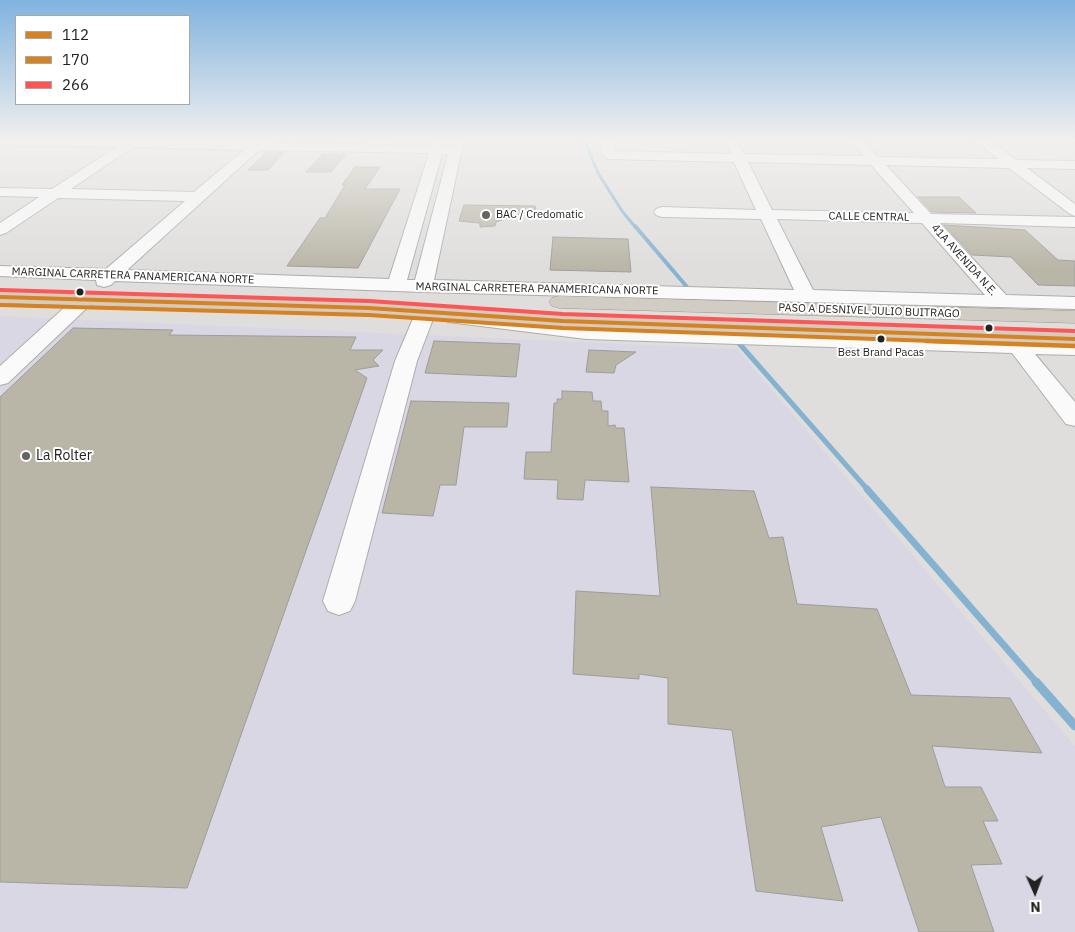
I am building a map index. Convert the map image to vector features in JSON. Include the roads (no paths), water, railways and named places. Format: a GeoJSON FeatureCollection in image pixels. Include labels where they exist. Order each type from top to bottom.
{"type":"FeatureCollection","features":[{"type":"Feature","properties":{"kind":"highway"},"geometry":{"type":"LineString","coordinates":[[0,287],[89,295]]}},
{"type":"Feature","properties":{"kind":"highway"},"geometry":{"type":"LineString","coordinates":[[0,297],[89,295]]}},
{"type":"Feature","properties":{"kind":"highway","name":"PASO A DESNIVEL JULIO BUITRAGO"},"geometry":{"type":"LineString","coordinates":[[89,295],[664,305],[1075,317]]}},
{"type":"Feature","properties":{"kind":"highway","name":"PASO A DESNIVEL JULIO BUITRAGO"},"geometry":{"type":"LineString","coordinates":[[89,295],[370,308],[670,326],[1075,338]]}},
{"type":"Feature","properties":{"kind":"street"},"geometry":{"type":"LineString","coordinates":[[0,230],[73,182]]}},
{"type":"Feature","properties":{"kind":"street"},"geometry":{"type":"LineString","coordinates":[[0,378],[110,275],[214,182]]}},
{"type":"Feature","properties":{"kind":"street"},"geometry":{"type":"LineString","coordinates":[[396,285],[427,182]]}},
{"type":"Feature","properties":{"kind":"street"},"geometry":{"type":"LineString","coordinates":[[423,286],[448,182]]}},
{"type":"Feature","properties":{"kind":"street"},"geometry":{"type":"LineString","coordinates":[[752,182],[806,296]]}},
{"type":"Feature","properties":{"kind":"street","name":"41A AVENIDA N.E."},"geometry":{"type":"LineString","coordinates":[[895,182],[1001,301]]}},
{"type":"Feature","properties":{"kind":"street"},"geometry":{"type":"LineString","coordinates":[[1038,182],[1075,211]]}},
{"type":"Feature","properties":{"kind":"street"},"geometry":{"type":"LineString","coordinates":[[0,192],[197,197]]}},
{"type":"Feature","properties":{"kind":"street","name":"CALLE CENTRAL"},"geometry":{"type":"LineString","coordinates":[[662,212],[1075,222]]}},
{"type":"Feature","properties":{"kind":"street","name":"MARGINAL CARRETERA PANAMERICANA NORTE"},"geometry":{"type":"LineString","coordinates":[[0,271],[423,286],[1075,303]]}},
{"type":"Feature","properties":{"kind":"street"},"geometry":{"type":"LineString","coordinates":[[370,308],[586,333],[1075,349]]}},
{"type":"Feature","properties":{"kind":"street"},"geometry":{"type":"LineString","coordinates":[[339,601],[406,361],[425,314]]}},
{"type":"Feature","properties":{"kind":"street"},"geometry":{"type":"LineString","coordinates":[[1018,347],[1075,418]]}},
{"type":"Feature","properties":{"kind":"waterway"},"geometry":{"type":"LineString","coordinates":[[604,182],[622,211],[636,228]]}},
{"type":"Feature","properties":{"kind":"waterway"},"geometry":{"type":"LineString","coordinates":[[635,226],[687,287]]}},
{"type":"Feature","properties":{"kind":"waterway"},"geometry":{"type":"LineString","coordinates":[[737,341],[868,490]]}},
{"type":"Feature","properties":{"kind":"waterway"},"geometry":{"type":"LineString","coordinates":[[867,489],[1037,683]]}},
{"type":"Feature","properties":{"kind":"waterway"},"geometry":{"type":"LineString","coordinates":[[1036,682],[1075,726]]}},
{"type":"Feature","properties":{"kind":"place","name":"BAC / Credomatic"},"geometry":{"type":"Point","coordinates":[486,215]}},
{"type":"Feature","properties":{"kind":"place","name":"Best Brand Pacas"},"geometry":{"type":"Point","coordinates":[881,339]}},
{"type":"Feature","properties":{"kind":"place","name":"La Rolter"},"geometry":{"type":"Point","coordinates":[26,456]}}]}
